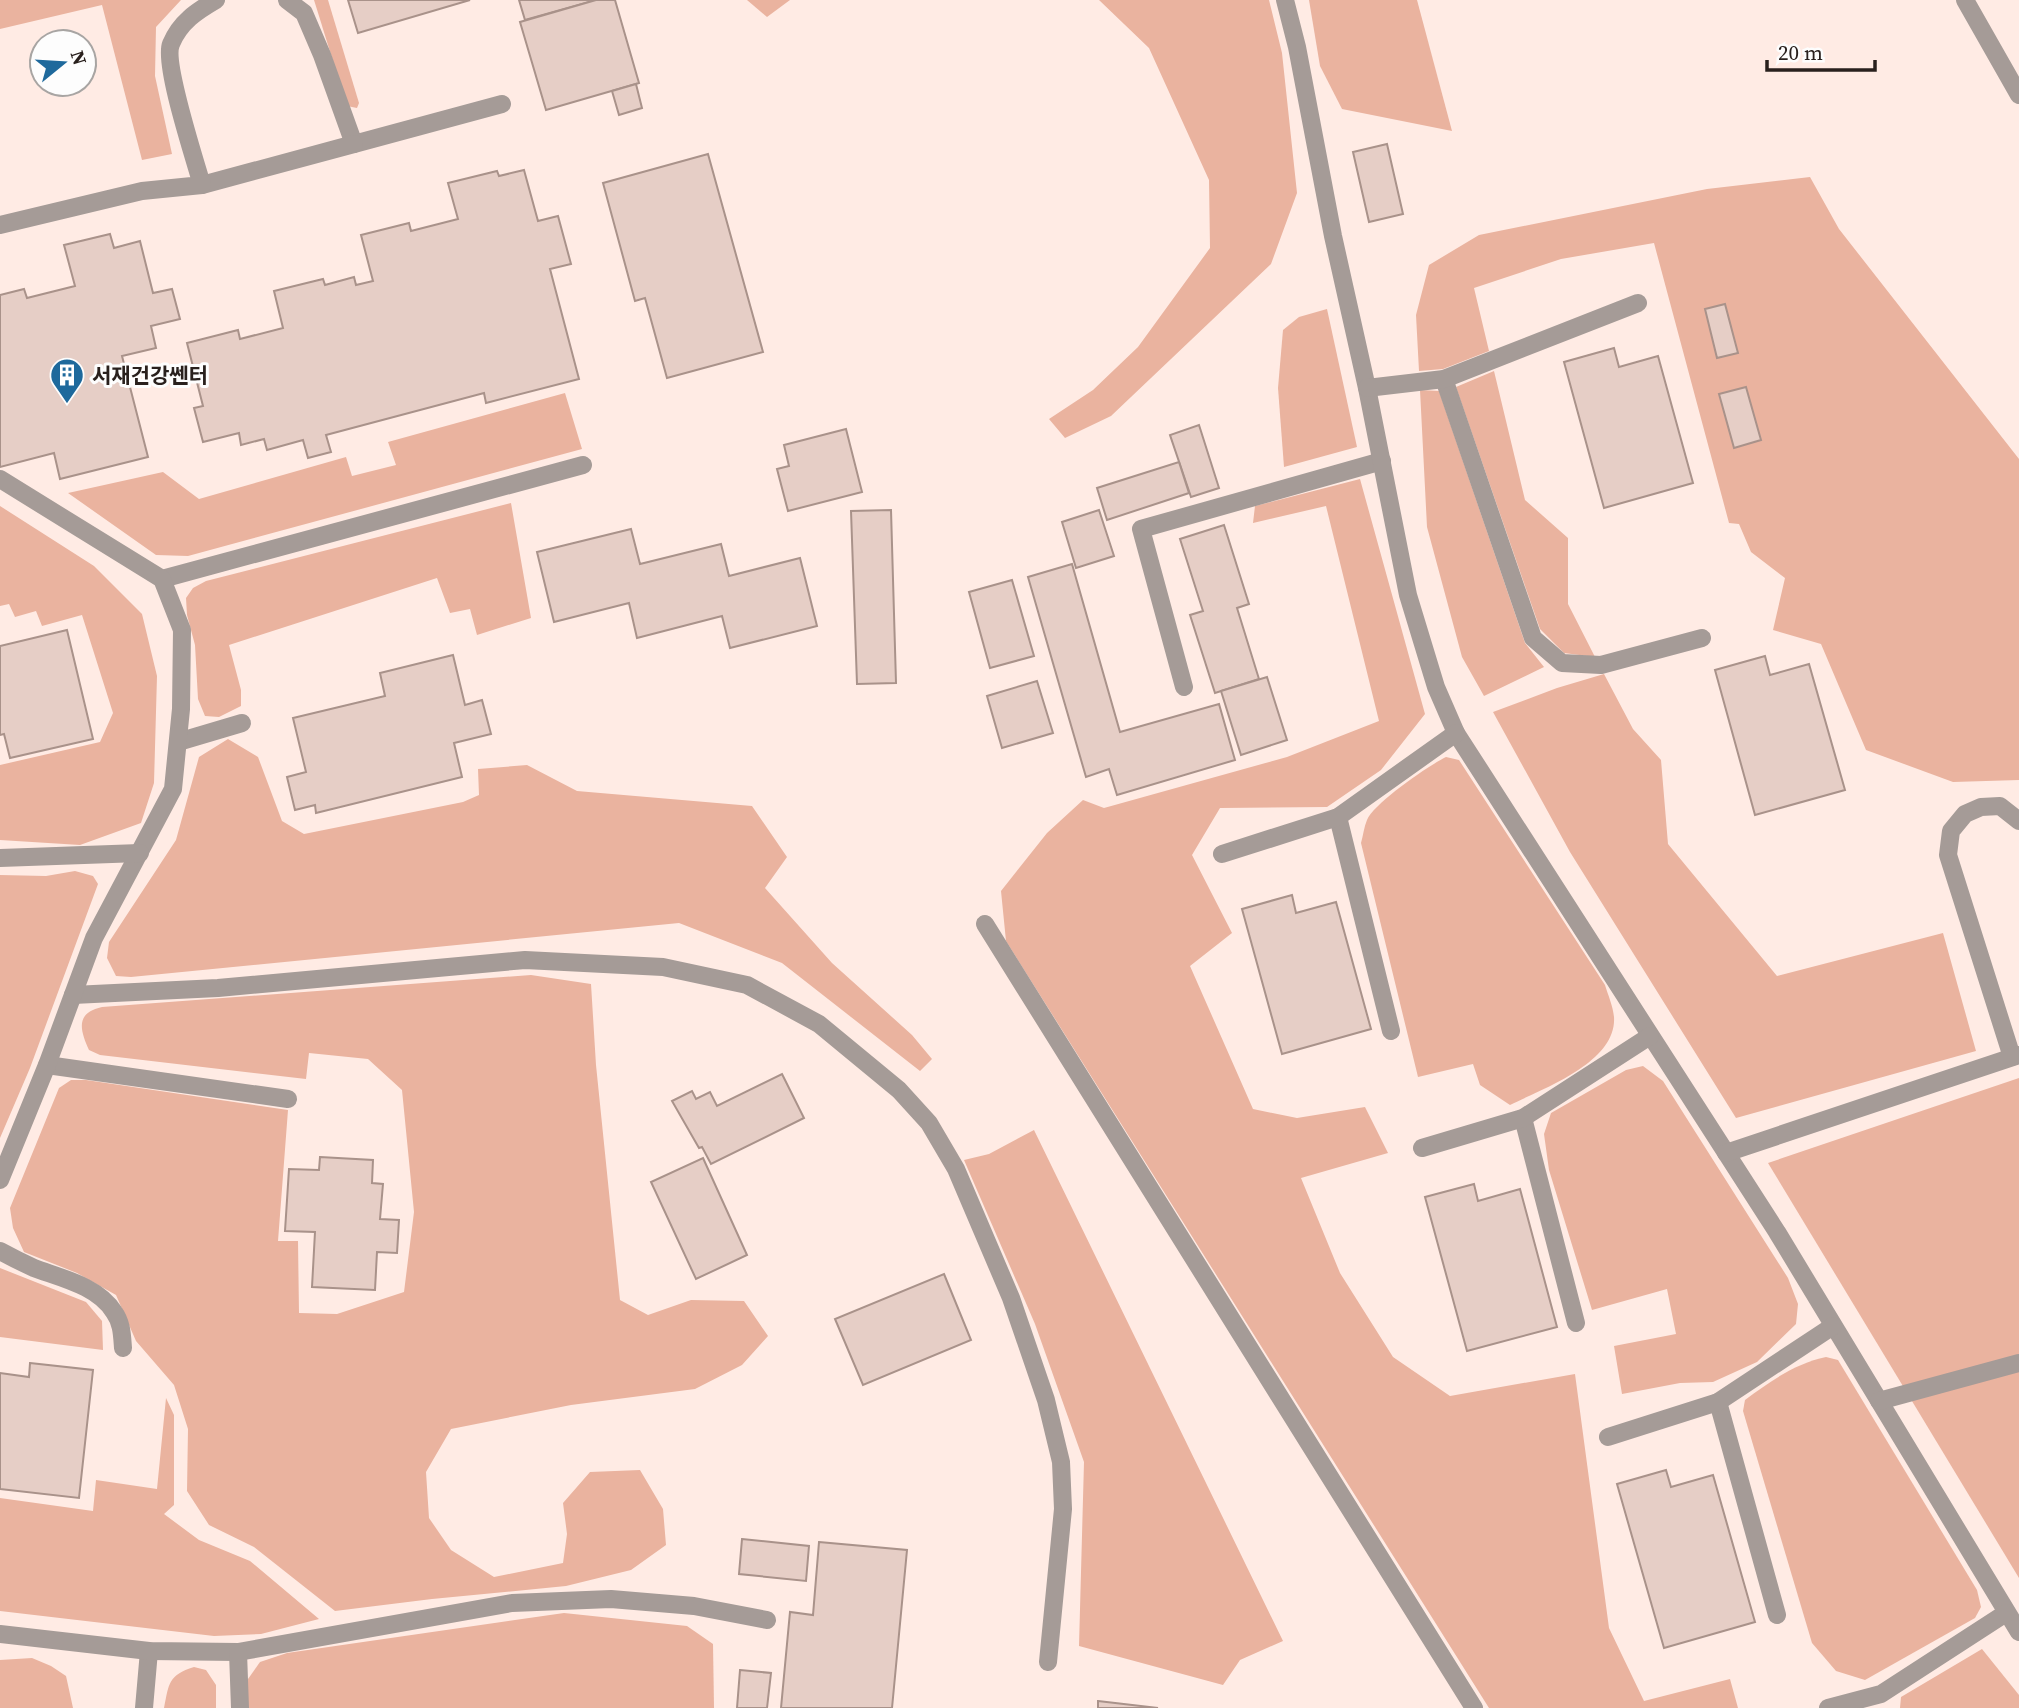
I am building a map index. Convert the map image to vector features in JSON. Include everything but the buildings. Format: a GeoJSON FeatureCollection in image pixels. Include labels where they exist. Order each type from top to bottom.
{"type":"FeatureCollection","features":[{"type":"Feature","properties":{"kind":"street"},"geometry":{"type":"LineString","coordinates":[[202,185],[172,74],[170,46],[190,16],[216,0]]}},
{"type":"Feature","properties":{"kind":"street"},"geometry":{"type":"LineString","coordinates":[[287,0],[304,13],[354,144]]}},
{"type":"Feature","properties":{"kind":"street"},"geometry":{"type":"LineString","coordinates":[[1285,0],[1297,47],[1333,236],[1367,388],[1408,595],[1436,687],[1457,733],[1777,1232],[2019,1632]]}},
{"type":"Feature","properties":{"kind":"street"},"geometry":{"type":"LineString","coordinates":[[1965,0],[2019,95]]}},
{"type":"Feature","properties":{"kind":"street"},"geometry":{"type":"LineString","coordinates":[[0,225],[142,191],[202,185],[502,104]]}},
{"type":"Feature","properties":{"kind":"street"},"geometry":{"type":"LineString","coordinates":[[1367,388],[1444,379],[1638,303]]}},
{"type":"Feature","properties":{"kind":"street"},"geometry":{"type":"LineString","coordinates":[[1444,379],[1533,638],[1562,663],[1601,665],[1702,638]]}},
{"type":"Feature","properties":{"kind":"street"},"geometry":{"type":"LineString","coordinates":[[1184,687],[1141,529],[1382,461]]}},
{"type":"Feature","properties":{"kind":"street"},"geometry":{"type":"LineString","coordinates":[[162,579],[583,466]]}},
{"type":"Feature","properties":{"kind":"street"},"geometry":{"type":"LineString","coordinates":[[0,479],[162,579],[182,630],[181,709],[173,789],[94,938],[47,1065],[0,1180]]}},
{"type":"Feature","properties":{"kind":"street"},"geometry":{"type":"LineString","coordinates":[[178,742],[242,723]]}},
{"type":"Feature","properties":{"kind":"street"},"geometry":{"type":"LineString","coordinates":[[1222,854],[1338,817],[1457,733]]}},
{"type":"Feature","properties":{"kind":"street"},"geometry":{"type":"LineString","coordinates":[[1726,1153],[2015,1056],[1948,855],[1951,831],[1965,814],[1981,807],[2000,806],[2019,821]]}},
{"type":"Feature","properties":{"kind":"street"},"geometry":{"type":"LineString","coordinates":[[1338,817],[1391,1031]]}},
{"type":"Feature","properties":{"kind":"street"},"geometry":{"type":"LineString","coordinates":[[0,858],[140,853]]}},
{"type":"Feature","properties":{"kind":"street"},"geometry":{"type":"LineString","coordinates":[[985,924],[1474,1708]]}},
{"type":"Feature","properties":{"kind":"street"},"geometry":{"type":"LineString","coordinates":[[73,995],[218,988],[525,960],[663,967],[747,985],[819,1024],[899,1090],[929,1123],[956,1169],[1011,1298],[1046,1400],[1061,1462],[1063,1510],[1048,1662]]}},
{"type":"Feature","properties":{"kind":"street"},"geometry":{"type":"LineString","coordinates":[[1422,1148],[1523,1118],[1650,1036]]}},
{"type":"Feature","properties":{"kind":"street"},"geometry":{"type":"LineString","coordinates":[[47,1065],[288,1099]]}},
{"type":"Feature","properties":{"kind":"street"},"geometry":{"type":"LineString","coordinates":[[1523,1118],[1576,1323]]}},
{"type":"Feature","properties":{"kind":"street"},"geometry":{"type":"LineString","coordinates":[[0,1251],[99,1295],[114,1310],[122,1328],[123,1348]]}},
{"type":"Feature","properties":{"kind":"street"},"geometry":{"type":"LineString","coordinates":[[1608,1437],[1718,1402],[1833,1326]]}},
{"type":"Feature","properties":{"kind":"street"},"geometry":{"type":"LineString","coordinates":[[1879,1401],[2019,1363]]}},
{"type":"Feature","properties":{"kind":"street"},"geometry":{"type":"LineString","coordinates":[[1718,1402],[1777,1615]]}},
{"type":"Feature","properties":{"kind":"street"},"geometry":{"type":"LineString","coordinates":[[0,1634],[149,1651],[239,1651],[512,1603],[611,1598],[694,1606],[766,1620]]}},
{"type":"Feature","properties":{"kind":"street"},"geometry":{"type":"LineString","coordinates":[[1828,1708],[1883,1701],[2006,1613]]}},
{"type":"Feature","properties":{"kind":"street"},"geometry":{"type":"LineString","coordinates":[[144,1708],[149,1651]]}},
{"type":"Feature","properties":{"kind":"street"},"geometry":{"type":"LineString","coordinates":[[239,1651],[240,1708]]}},
{"type":"Feature","properties":{"kind":"shaded area"},"geometry":{"type":"Polygon","coordinates":[[[0,0],[181,0],[156,27],[155,76],[172,154],[142,160],[102,5],[0,29],[0,0]]]}},
{"type":"Feature","properties":{"kind":"shaded area"},"geometry":{"type":"Polygon","coordinates":[[[314,0],[328,0],[359,103],[357,108],[347,106],[314,0]]]}},
{"type":"Feature","properties":{"kind":"shaded area"},"geometry":{"type":"Polygon","coordinates":[[[747,0],[790,0],[767,17],[747,0]]]}},
{"type":"Feature","properties":{"kind":"shaded area"},"geometry":{"type":"Polygon","coordinates":[[[1099,0],[1269,0],[1282,53],[1297,193],[1271,264],[1111,416],[1065,438],[1049,419],[1093,390],[1138,347],[1210,248],[1209,180],[1149,48],[1099,0]]]}},
{"type":"Feature","properties":{"kind":"shaded area"},"geometry":{"type":"Polygon","coordinates":[[[1309,0],[1417,0],[1452,131],[1342,109],[1320,66],[1309,0]]]}},
{"type":"Feature","properties":{"kind":"shaded area"},"geometry":{"type":"Polygon","coordinates":[[[1810,177],[1839,229],[2019,459],[2019,780],[1953,782],[1866,750],[1821,644],[1773,630],[1785,578],[1751,552],[1739,524],[1729,523],[1654,243],[1561,259],[1474,288],[1489,351],[1443,369],[1419,371],[1416,315],[1429,265],[1479,235],[1707,189],[1810,177]]]}},
{"type":"Feature","properties":{"kind":"shaded area"},"geometry":{"type":"Polygon","coordinates":[[[1327,309],[1357,447],[1284,467],[1278,388],[1283,330],[1299,317],[1327,309]]]}},
{"type":"Feature","properties":{"kind":"shaded area"},"geometry":{"type":"Polygon","coordinates":[[[1494,371],[1525,500],[1568,538],[1568,604],[1595,657],[1564,653],[1540,629],[1456,387],[1494,371]]]}},
{"type":"Feature","properties":{"kind":"shaded area"},"geometry":{"type":"Polygon","coordinates":[[[1420,390],[1439,391],[1525,643],[1544,667],[1484,696],[1462,657],[1427,527],[1420,390]]]}},
{"type":"Feature","properties":{"kind":"shaded area"},"geometry":{"type":"Polygon","coordinates":[[[565,393],[582,449],[188,556],[156,555],[68,493],[163,472],[199,499],[346,457],[352,476],[396,465],[388,442],[565,393]]]}},
{"type":"Feature","properties":{"kind":"shaded area"},"geometry":{"type":"Polygon","coordinates":[[[1360,479],[1425,714],[1381,770],[1327,807],[1220,808],[1192,855],[1232,933],[1190,966],[1253,1109],[1297,1118],[1365,1107],[1388,1153],[1301,1178],[1340,1273],[1393,1357],[1450,1396],[1575,1374],[1609,1628],[1644,1701],[1730,1679],[1738,1708],[1489,1708],[1006,941],[1001,891],[1047,833],[1083,800],[1104,808],[1287,757],[1379,721],[1326,506],[1253,523],[1255,506],[1360,479]]]}},
{"type":"Feature","properties":{"kind":"shaded area"},"geometry":{"type":"Polygon","coordinates":[[[511,503],[531,618],[477,635],[470,609],[450,613],[437,578],[229,645],[241,690],[241,706],[219,717],[205,716],[198,699],[195,645],[187,615],[186,598],[193,588],[206,581],[511,503]]]}},
{"type":"Feature","properties":{"kind":"shaded area"},"geometry":{"type":"Polygon","coordinates":[[[0,506],[94,566],[142,614],[157,676],[154,783],[141,823],[80,845],[0,840],[0,765],[100,742],[113,713],[82,615],[42,626],[36,611],[15,617],[9,604],[0,606],[0,506]]]}},
{"type":"Feature","properties":{"kind":"shaded area"},"geometry":{"type":"Polygon","coordinates":[[[1604,674],[1633,729],[1661,760],[1668,844],[1777,976],[1943,933],[1976,1051],[1736,1118],[1570,852],[1493,712],[1604,674]]]}},
{"type":"Feature","properties":{"kind":"shaded area"},"geometry":{"type":"Polygon","coordinates":[[[228,739],[258,757],[282,821],[304,834],[463,802],[479,795],[478,769],[527,765],[577,791],[752,806],[787,857],[765,888],[832,963],[912,1035],[932,1059],[920,1071],[782,963],[679,923],[131,977],[116,976],[107,958],[109,942],[176,840],[199,757],[228,739]]]}},
{"type":"Feature","properties":{"kind":"shaded area"},"geometry":{"type":"Polygon","coordinates":[[[1446,757],[1459,760],[1605,985],[1614,1017],[1612,1033],[1604,1047],[1591,1060],[1559,1082],[1510,1105],[1480,1085],[1473,1064],[1418,1077],[1361,843],[1367,820],[1380,804],[1415,776],[1446,757]]]}},
{"type":"Feature","properties":{"kind":"shaded area"},"geometry":{"type":"Polygon","coordinates":[[[75,871],[93,876],[98,884],[30,1068],[0,1138],[0,875],[46,876],[75,871]]]}},
{"type":"Feature","properties":{"kind":"shaded area"},"geometry":{"type":"Polygon","coordinates":[[[531,975],[591,984],[596,1065],[620,1300],[648,1315],[691,1300],[744,1301],[768,1336],[742,1365],[695,1389],[571,1405],[451,1429],[426,1472],[429,1518],[451,1550],[494,1577],[563,1563],[567,1534],[563,1503],[590,1472],[640,1470],[663,1509],[666,1545],[631,1570],[566,1586],[335,1611],[254,1547],[209,1525],[187,1491],[188,1429],[174,1385],[136,1341],[116,1295],[77,1273],[24,1252],[13,1228],[10,1208],[59,1088],[71,1080],[288,1110],[278,1241],[298,1241],[299,1313],[337,1314],[404,1292],[414,1212],[402,1090],[368,1059],[309,1053],[306,1079],[100,1055],[89,1050],[83,1036],[84,1018],[87,1013],[102,1007],[531,975]]]}},
{"type":"Feature","properties":{"kind":"shaded area"},"geometry":{"type":"Polygon","coordinates":[[[1643,1066],[1663,1081],[1788,1278],[1798,1304],[1796,1324],[1757,1362],[1713,1382],[1680,1383],[1622,1394],[1614,1346],[1676,1334],[1667,1289],[1592,1310],[1549,1170],[1544,1134],[1551,1113],[1626,1070],[1643,1066]]]}},
{"type":"Feature","properties":{"kind":"shaded area"},"geometry":{"type":"Polygon","coordinates":[[[2019,1078],[2019,1578],[1768,1163],[2019,1078]]]}},
{"type":"Feature","properties":{"kind":"shaded area"},"geometry":{"type":"Polygon","coordinates":[[[1034,1130],[1283,1641],[1240,1660],[1223,1685],[1079,1646],[1084,1462],[1035,1324],[964,1160],[989,1154],[1034,1130]]]}},
{"type":"Feature","properties":{"kind":"shaded area"},"geometry":{"type":"Polygon","coordinates":[[[0,1268],[86,1302],[102,1321],[103,1350],[0,1337],[0,1268]]]}},
{"type":"Feature","properties":{"kind":"shaded area"},"geometry":{"type":"Polygon","coordinates":[[[1826,1357],[1838,1360],[1977,1590],[1981,1607],[1975,1618],[1865,1680],[1836,1671],[1812,1643],[1743,1411],[1745,1400],[1773,1380],[1794,1368],[1826,1357]]]}},
{"type":"Feature","properties":{"kind":"shaded area"},"geometry":{"type":"Polygon","coordinates":[[[166,1398],[174,1415],[174,1505],[164,1514],[199,1540],[250,1561],[319,1619],[261,1634],[214,1636],[0,1611],[0,1498],[93,1511],[96,1480],[157,1489],[166,1398]]]}},
{"type":"Feature","properties":{"kind":"shaded area"},"geometry":{"type":"Polygon","coordinates":[[[564,1613],[687,1626],[713,1644],[714,1708],[247,1708],[248,1679],[260,1662],[287,1653],[564,1613]]]}},
{"type":"Feature","properties":{"kind":"shaded area"},"geometry":{"type":"Polygon","coordinates":[[[1982,1649],[2019,1695],[2019,1708],[1900,1708],[1901,1697],[1982,1649]]]}},
{"type":"Feature","properties":{"kind":"shaded area"},"geometry":{"type":"Polygon","coordinates":[[[32,1658],[66,1676],[73,1708],[0,1708],[0,1660],[32,1658]]]}},
{"type":"Feature","properties":{"kind":"shaded area"},"geometry":{"type":"Polygon","coordinates":[[[194,1667],[206,1670],[216,1685],[216,1708],[164,1708],[174,1677],[194,1667]]]}},
{"type":"Feature","properties":{"kind":"place","name":"서재건강쎈터"},"geometry":{"type":"Point","coordinates":[67,405]}}]}
